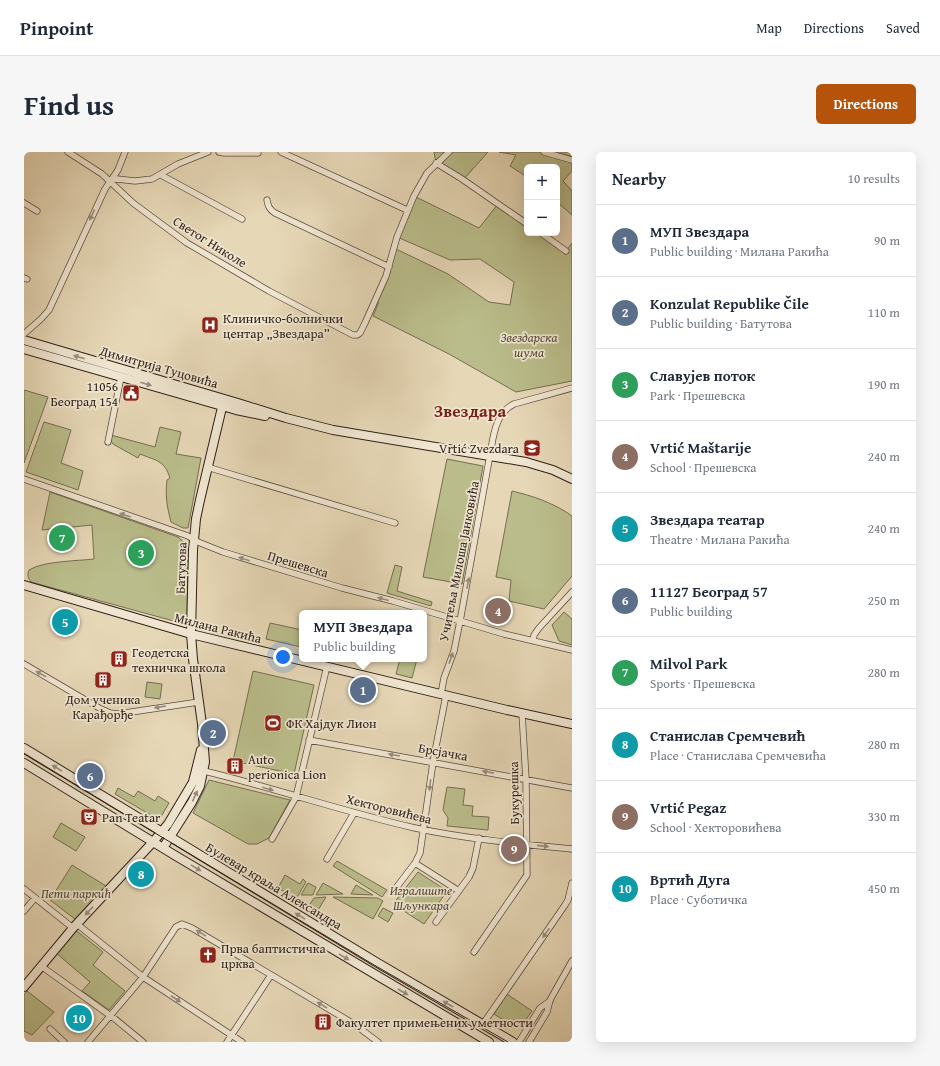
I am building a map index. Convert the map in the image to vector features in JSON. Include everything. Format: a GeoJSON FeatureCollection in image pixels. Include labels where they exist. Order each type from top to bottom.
{"type":"FeatureCollection","features":[{"type":"Feature","properties":{"kind":"main road","name":"Димитрија Туцовића"},"geometry":{"type":"LineString","coordinates":[[24,340],[223,402]]}},
{"type":"Feature","properties":{"kind":"main road","name":"Димитрија Туцовића"},"geometry":{"type":"LineString","coordinates":[[24,349],[121,377],[274,414],[333,430],[490,455],[537,465],[572,479]]}},
{"type":"Feature","properties":{"kind":"main road","name":"Батутова"},"geometry":{"type":"LineString","coordinates":[[163,848],[192,802],[200,786],[204,771],[205,762],[203,740],[193,659],[192,634],[194,539],[198,509],[223,402]]}},
{"type":"Feature","properties":{"kind":"main road","name":"Милана Ракића"},"geometry":{"type":"LineString","coordinates":[[24,585],[192,634],[299,660]]}},
{"type":"Feature","properties":{"kind":"main road","name":"Милана Ракића"},"geometry":{"type":"LineString","coordinates":[[309,662],[522,714],[572,724]]}},
{"type":"Feature","properties":{"kind":"main road","name":"Батутова"},"geometry":{"type":"LineString","coordinates":[[24,987],[75,926],[153,842],[177,811],[193,782],[203,740]]}},
{"type":"Feature","properties":{"kind":"main road","name":"Булевар краља Александра"},"geometry":{"type":"LineString","coordinates":[[24,748],[376,962],[513,1042]]}},
{"type":"Feature","properties":{"kind":"main road","name":"Булевар краља Александра"},"geometry":{"type":"LineString","coordinates":[[24,763],[153,842],[489,1042]]}},
{"type":"Feature","properties":{"kind":"street","name":"Светог Николе"},"geometry":{"type":"LineString","coordinates":[[68,152],[98,171],[111,181],[120,192],[133,203],[187,242],[269,291],[353,335],[357,335],[363,328],[389,268]]}},
{"type":"Feature","properties":{"kind":"street"},"geometry":{"type":"LineString","coordinates":[[24,334],[41,319],[48,310],[105,189],[118,170],[124,152]]}},
{"type":"Feature","properties":{"kind":"street"},"geometry":{"type":"LineString","coordinates":[[111,181],[117,179],[136,181],[148,180],[161,175],[178,164],[208,152]]}},
{"type":"Feature","properties":{"kind":"street"},"geometry":{"type":"LineString","coordinates":[[219,152],[258,153]]}},
{"type":"Feature","properties":{"kind":"street"},"geometry":{"type":"LineString","coordinates":[[281,152],[407,210]]}},
{"type":"Feature","properties":{"kind":"street"},"geometry":{"type":"LineString","coordinates":[[268,200],[269,208],[275,213],[389,268],[397,237],[407,210],[427,173],[449,152]]}},
{"type":"Feature","properties":{"kind":"street"},"geometry":{"type":"LineString","coordinates":[[544,152],[572,160]]}},
{"type":"Feature","properties":{"kind":"street"},"geometry":{"type":"LineString","coordinates":[[436,163],[524,222]]}},
{"type":"Feature","properties":{"kind":"street"},"geometry":{"type":"LineString","coordinates":[[161,175],[242,219]]}},
{"type":"Feature","properties":{"kind":"street"},"geometry":{"type":"LineString","coordinates":[[24,203],[37,211]]}},
{"type":"Feature","properties":{"kind":"street"},"geometry":{"type":"LineString","coordinates":[[545,236],[566,251]]}},
{"type":"Feature","properties":{"kind":"street"},"geometry":{"type":"LineString","coordinates":[[108,442],[121,377]]}},
{"type":"Feature","properties":{"kind":"street","name":"Учитеља Милоша Јанковића"},"geometry":{"type":"LineString","coordinates":[[396,888],[415,863],[420,853],[432,762],[444,694],[444,678],[454,651],[493,438],[499,418],[509,406],[522,401],[572,388]]}},
{"type":"Feature","properties":{"kind":"street"},"geometry":{"type":"LineString","coordinates":[[207,467],[395,523]]}},
{"type":"Feature","properties":{"kind":"street","name":"Прешевска"},"geometry":{"type":"LineString","coordinates":[[24,479],[188,536],[198,542],[242,558],[422,610]]}},
{"type":"Feature","properties":{"kind":"street"},"geometry":{"type":"LineString","coordinates":[[533,641],[534,635],[538,628],[572,592]]}},
{"type":"Feature","properties":{"kind":"street","name":"Прешевска"},"geometry":{"type":"LineString","coordinates":[[427,611],[533,641],[572,650]]}},
{"type":"Feature","properties":{"kind":"street"},"geometry":{"type":"LineString","coordinates":[[24,664],[110,713],[118,714],[199,702]]}},
{"type":"Feature","properties":{"kind":"street"},"geometry":{"type":"LineString","coordinates":[[272,839],[296,797],[326,666]]}},
{"type":"Feature","properties":{"kind":"street","name":"Букурешка"},"geometry":{"type":"LineString","coordinates":[[474,952],[525,879],[527,873],[526,779],[522,714]]}},
{"type":"Feature","properties":{"kind":"street","name":"Брсјачка"},"geometry":{"type":"LineString","coordinates":[[309,740],[572,788]]}},
{"type":"Feature","properties":{"kind":"street","name":"Хекторовићева"},"geometry":{"type":"LineString","coordinates":[[204,771],[354,813],[424,830],[572,849]]}},
{"type":"Feature","properties":{"kind":"street"},"geometry":{"type":"LineString","coordinates":[[327,859],[354,813]]}},
{"type":"Feature","properties":{"kind":"street"},"geometry":{"type":"LineString","coordinates":[[436,922],[474,868],[479,838]]}},
{"type":"Feature","properties":{"kind":"street"},"geometry":{"type":"LineString","coordinates":[[415,863],[459,891]]}},
{"type":"Feature","properties":{"kind":"street"},"geometry":{"type":"LineString","coordinates":[[483,1024],[570,902],[572,883]]}},
{"type":"Feature","properties":{"kind":"street"},"geometry":{"type":"LineString","coordinates":[[24,889],[143,977],[242,1042]]}},
{"type":"Feature","properties":{"kind":"street"},"geometry":{"type":"LineString","coordinates":[[24,911],[35,898]]}},
{"type":"Feature","properties":{"kind":"street"},"geometry":{"type":"LineString","coordinates":[[88,1042],[143,977],[176,927],[182,924],[192,928],[354,1024],[378,1042]]}},
{"type":"Feature","properties":{"kind":"street"},"geometry":{"type":"LineString","coordinates":[[530,1042],[547,1012],[550,1000],[572,961]]}},
{"type":"Feature","properties":{"kind":"street"},"geometry":{"type":"LineString","coordinates":[[41,966],[111,1016],[143,1042]]}},
{"type":"Feature","properties":{"kind":"street"},"geometry":{"type":"LineString","coordinates":[[227,1042],[271,975]]}},
{"type":"Feature","properties":{"kind":"street"},"geometry":{"type":"LineString","coordinates":[[519,1042],[540,1008],[550,1000]]}},
{"type":"Feature","properties":{"kind":"street"},"geometry":{"type":"LineString","coordinates":[[50,1029],[64,1042]]}},
{"type":"Feature","properties":{"kind":"green space","name":"Звездарска шума"},"geometry":{"type":"Polygon","coordinates":[[[434,152],[488,152],[464,179],[524,222],[524,236],[545,236],[566,251],[572,243],[572,381],[516,392],[449,354],[373,316],[378,304],[379,293],[394,248],[448,274],[489,302],[510,305],[514,282],[480,259],[450,260],[397,237],[414,196],[479,228],[498,204],[436,163],[434,152]]]}},
{"type":"Feature","properties":{"kind":"green space"},"geometry":{"type":"Polygon","coordinates":[[[499,152],[572,152],[572,171],[563,181],[572,191],[572,215],[560,205],[560,164],[524,164],[524,175],[510,166],[516,155],[499,152]]]}},
{"type":"Feature","properties":{"kind":"green space"},"geometry":{"type":"Polygon","coordinates":[[[24,390],[48,397],[24,463],[24,390]]]}},
{"type":"Feature","properties":{"kind":"green space"},"geometry":{"type":"Polygon","coordinates":[[[44,422],[71,430],[61,463],[83,471],[78,490],[26,472],[44,422]]]}},
{"type":"Feature","properties":{"kind":"green space"},"geometry":{"type":"Polygon","coordinates":[[[160,427],[181,432],[176,454],[201,458],[188,528],[183,528],[171,522],[166,496],[167,480],[170,478],[168,472],[162,464],[140,454],[138,458],[113,444],[111,441],[111,435],[155,447],[160,427]]]}},
{"type":"Feature","properties":{"kind":"green space"},"geometry":{"type":"Polygon","coordinates":[[[447,459],[483,466],[462,584],[423,577],[447,459]]]}},
{"type":"Feature","properties":{"kind":"green space"},"geometry":{"type":"Polygon","coordinates":[[[512,491],[543,500],[572,516],[572,576],[544,609],[509,601],[511,580],[496,577],[512,491]]]}},
{"type":"Feature","properties":{"kind":"green space"},"geometry":{"type":"Polygon","coordinates":[[[50,492],[178,537],[188,546],[187,619],[181,623],[31,582],[28,572],[35,567],[51,563],[94,559],[92,525],[42,530],[50,492]]]}},
{"type":"Feature","properties":{"kind":"green space"},"geometry":{"type":"Polygon","coordinates":[[[395,565],[402,567],[397,591],[432,602],[431,606],[387,593],[395,565]]]}},
{"type":"Feature","properties":{"kind":"green space"},"geometry":{"type":"Polygon","coordinates":[[[564,612],[572,619],[572,645],[559,641],[552,625],[564,612]]]}},
{"type":"Feature","properties":{"kind":"green space"},"geometry":{"type":"Polygon","coordinates":[[[270,623],[299,629],[299,647],[266,639],[270,623]]]}},
{"type":"Feature","properties":{"kind":"green space"},"geometry":{"type":"Polygon","coordinates":[[[399,662],[416,662],[412,678],[396,674],[399,662]]]}},
{"type":"Feature","properties":{"kind":"green space","name":"ФК Хајдук Лион"},"geometry":{"type":"Polygon","coordinates":[[[253,671],[314,685],[294,774],[233,761],[253,671]]]}},
{"type":"Feature","properties":{"kind":"green space"},"geometry":{"type":"Polygon","coordinates":[[[147,682],[162,684],[160,699],[145,697],[147,682]]]}},
{"type":"Feature","properties":{"kind":"green space"},"geometry":{"type":"Polygon","coordinates":[[[209,780],[290,800],[269,838],[257,844],[248,844],[193,813],[209,780]]]}},
{"type":"Feature","properties":{"kind":"green space"},"geometry":{"type":"Polygon","coordinates":[[[447,787],[465,789],[463,805],[473,806],[472,816],[489,817],[488,830],[447,826],[448,818],[443,810],[447,787]]]}},
{"type":"Feature","properties":{"kind":"green space"},"geometry":{"type":"Polygon","coordinates":[[[118,788],[134,797],[138,791],[155,801],[158,796],[169,803],[159,820],[115,794],[118,788]]]}},
{"type":"Feature","properties":{"kind":"green space","name":"Пети паркић"},"geometry":{"type":"Polygon","coordinates":[[[61,823],[85,837],[76,851],[53,837],[61,823]]]}},
{"type":"Feature","properties":{"kind":"green space"},"geometry":{"type":"Polygon","coordinates":[[[337,861],[387,890],[382,897],[333,866],[337,861]]]}},
{"type":"Feature","properties":{"kind":"green space","name":"Пети паркић"},"geometry":{"type":"Polygon","coordinates":[[[72,865],[106,886],[75,919],[50,900],[72,865]]]}},
{"type":"Feature","properties":{"kind":"green space","name":"Игралиште Шљункара"},"geometry":{"type":"Polygon","coordinates":[[[418,872],[447,891],[424,924],[393,904],[418,872]]]}},
{"type":"Feature","properties":{"kind":"green space"},"geometry":{"type":"Polygon","coordinates":[[[285,875],[300,884],[303,879],[306,882],[296,899],[278,888],[285,875]]]}},
{"type":"Feature","properties":{"kind":"green space"},"geometry":{"type":"Polygon","coordinates":[[[308,883],[316,887],[313,895],[301,895],[308,883]]]}},
{"type":"Feature","properties":{"kind":"green space"},"geometry":{"type":"Polygon","coordinates":[[[323,883],[343,894],[316,895],[323,883]]]}},
{"type":"Feature","properties":{"kind":"green space"},"geometry":{"type":"Polygon","coordinates":[[[356,885],[373,895],[351,894],[356,885]]]}},
{"type":"Feature","properties":{"kind":"green space"},"geometry":{"type":"Polygon","coordinates":[[[326,897],[317,912],[308,907],[314,898],[326,897]]]}},
{"type":"Feature","properties":{"kind":"green space"},"geometry":{"type":"Polygon","coordinates":[[[333,897],[378,898],[383,901],[373,919],[333,897]]]}},
{"type":"Feature","properties":{"kind":"green space"},"geometry":{"type":"Polygon","coordinates":[[[383,908],[393,913],[388,922],[378,916],[383,908]]]}},
{"type":"Feature","properties":{"kind":"green space"},"geometry":{"type":"Polygon","coordinates":[[[74,929],[103,952],[93,965],[125,991],[109,1010],[82,991],[90,982],[55,952],[74,929]]]}},
{"type":"Feature","properties":{"kind":"green space"},"geometry":{"type":"Polygon","coordinates":[[[27,991],[54,1012],[32,1035],[24,1031],[24,995],[27,991]]]}},
{"type":"Feature","properties":{"kind":"green space"},"geometry":{"type":"Polygon","coordinates":[[[507,994],[532,1011],[522,1025],[513,1026],[494,1014],[507,994]]]}},
{"type":"Feature","properties":{"kind":"tram line"},"geometry":{"type":"LineString","coordinates":[[24,754],[374,965],[508,1042]]}},
{"type":"Feature","properties":{"kind":"place","name":"Клиничко-болнички центар „Звездара”"},"geometry":{"type":"Point","coordinates":[210,325]}},
{"type":"Feature","properties":{"kind":"place","name":"11056 Београд 154"},"geometry":{"type":"Point","coordinates":[131,393]}},
{"type":"Feature","properties":{"kind":"place","name":"Vrtić Zvezdara"},"geometry":{"type":"Point","coordinates":[532,448]}},
{"type":"Feature","properties":{"kind":"place","name":"Milvol Park"},"geometry":{"type":"Point","coordinates":[62,538]}},
{"type":"Feature","properties":{"kind":"place","name":"Славујев поток"},"geometry":{"type":"Point","coordinates":[141,553]}},
{"type":"Feature","properties":{"kind":"place","name":"Vrtić Maštarije"},"geometry":{"type":"Point","coordinates":[498,611]}},
{"type":"Feature","properties":{"kind":"place","name":"Звездара театар"},"geometry":{"type":"Point","coordinates":[65,622]}},
{"type":"Feature","properties":{"kind":"place","name":"Геодетска техничка школа"},"geometry":{"type":"Point","coordinates":[119,659]}},
{"type":"Feature","properties":{"kind":"place","name":"Дом ученика Карађорђе"},"geometry":{"type":"Point","coordinates":[103,680]}},
{"type":"Feature","properties":{"kind":"place","name":"МУП Звездара"},"geometry":{"type":"Point","coordinates":[363,690]}},
{"type":"Feature","properties":{"kind":"place","name":"ФК Хајдук Лион"},"geometry":{"type":"Point","coordinates":[273,723]}},
{"type":"Feature","properties":{"kind":"place","name":"Konzulat Republike Čile"},"geometry":{"type":"Point","coordinates":[213,733]}},
{"type":"Feature","properties":{"kind":"place","name":"Auto perionica Lion"},"geometry":{"type":"Point","coordinates":[235,766]}},
{"type":"Feature","properties":{"kind":"place","name":"11127 Београд 57"},"geometry":{"type":"Point","coordinates":[90,776]}},
{"type":"Feature","properties":{"kind":"place","name":"Pan Teatar"},"geometry":{"type":"Point","coordinates":[89,817]}},
{"type":"Feature","properties":{"kind":"place","name":"Vrtić Pegaz"},"geometry":{"type":"Point","coordinates":[514,849]}},
{"type":"Feature","properties":{"kind":"place","name":"Станислав Сремчевић"},"geometry":{"type":"Point","coordinates":[141,874]}},
{"type":"Feature","properties":{"kind":"place","name":"Прва баптистичка црква"},"geometry":{"type":"Point","coordinates":[208,955]}},
{"type":"Feature","properties":{"kind":"place","name":"Вртић Дуга"},"geometry":{"type":"Point","coordinates":[79,1018]}},
{"type":"Feature","properties":{"kind":"place","name":"Факултет примењених уметности"},"geometry":{"type":"Point","coordinates":[323,1022]}},
{"type":"Feature","properties":{"kind":"district","name":"Звездара"},"geometry":{"type":"Point","coordinates":[470,410]}}]}
